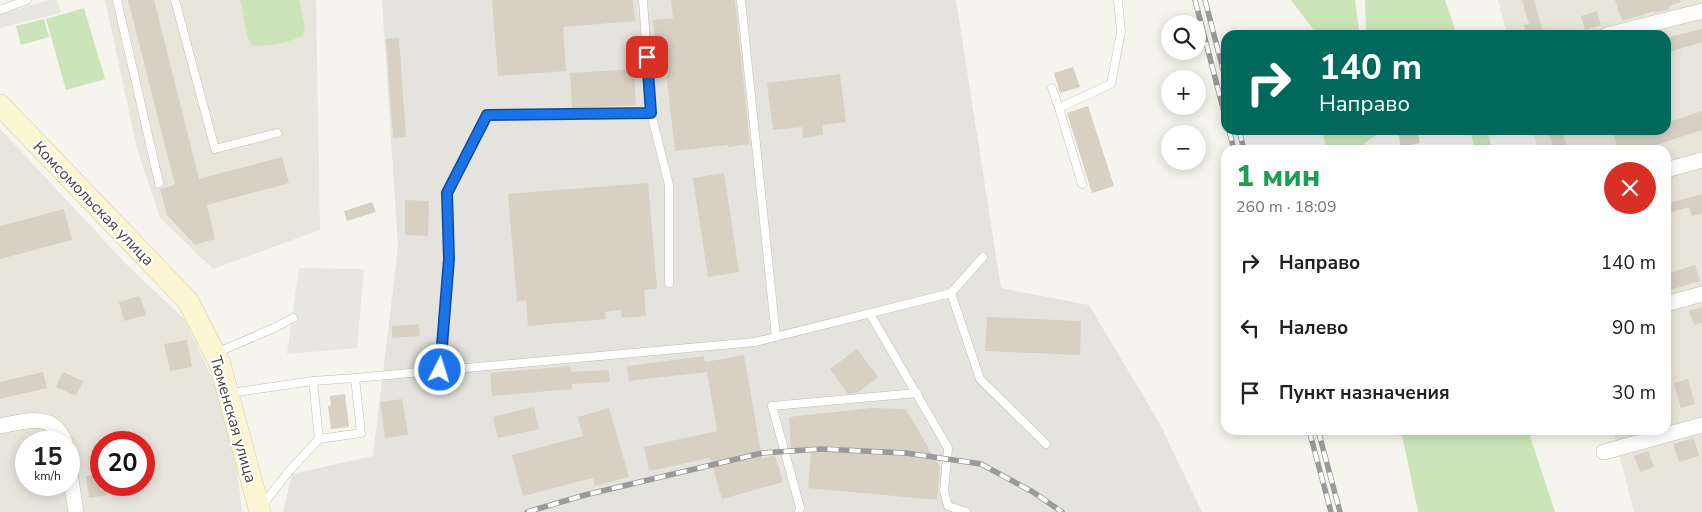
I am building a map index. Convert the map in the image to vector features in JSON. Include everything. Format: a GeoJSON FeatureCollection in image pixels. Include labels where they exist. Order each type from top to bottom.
{"type":"FeatureCollection","features":[{"type":"Feature","properties":{"kind":"main road","name":"Комсомольская улица"},"geometry":{"type":"LineString","coordinates":[[1,107],[188,301]]}},
{"type":"Feature","properties":{"kind":"main road","name":"Тюменская улица"},"geometry":{"type":"LineString","coordinates":[[188,301],[216,354],[229,393],[260,510]]}},
{"type":"Feature","properties":{"kind":"street"},"geometry":{"type":"LineString","coordinates":[[1626,30],[1702,10]]}},
{"type":"Feature","properties":{"kind":"street"},"geometry":{"type":"LineString","coordinates":[[1671,169],[1702,160]]}},
{"type":"Feature","properties":{"kind":"street"},"geometry":{"type":"LineString","coordinates":[[1671,303],[1702,294]]}},
{"type":"Feature","properties":{"kind":"street"},"geometry":{"type":"LineString","coordinates":[[0,426],[34,419],[46,421],[57,431]]}},
{"type":"Feature","properties":{"kind":"street"},"geometry":{"type":"LineString","coordinates":[[1671,433],[1702,424]]}},
{"type":"Feature","properties":{"kind":"street"},"geometry":{"type":"LineString","coordinates":[[1604,452],[1664,435]]}},
{"type":"Feature","properties":{"kind":"street"},"geometry":{"type":"LineString","coordinates":[[74,496],[76,512]]}},
{"type":"Feature","properties":{"kind":"lane"},"geometry":{"type":"LineString","coordinates":[[0,10],[27,0]]}},
{"type":"Feature","properties":{"kind":"lane"},"geometry":{"type":"LineString","coordinates":[[117,0],[159,184]]}},
{"type":"Feature","properties":{"kind":"lane"},"geometry":{"type":"LineString","coordinates":[[175,0],[216,150],[277,133]]}},
{"type":"Feature","properties":{"kind":"lane"},"geometry":{"type":"LineString","coordinates":[[643,0],[651,113],[669,186],[669,283]]}},
{"type":"Feature","properties":{"kind":"lane"},"geometry":{"type":"LineString","coordinates":[[741,0],[776,337]]}},
{"type":"Feature","properties":{"kind":"lane"},"geometry":{"type":"LineString","coordinates":[[1059,108],[1111,84],[1121,32],[1118,0]]}},
{"type":"Feature","properties":{"kind":"lane"},"geometry":{"type":"LineString","coordinates":[[1052,88],[1082,184]]}},
{"type":"Feature","properties":{"kind":"lane"},"geometry":{"type":"LineString","coordinates":[[440,370],[449,259],[447,193],[487,115],[651,113]]}},
{"type":"Feature","properties":{"kind":"lane"},"geometry":{"type":"LineString","coordinates":[[229,393],[313,381],[755,342],[951,294],[983,257]]}},
{"type":"Feature","properties":{"kind":"lane"},"geometry":{"type":"LineString","coordinates":[[951,294],[980,379],[1046,444]]}},
{"type":"Feature","properties":{"kind":"lane"},"geometry":{"type":"LineString","coordinates":[[870,314],[948,448],[944,491],[948,506],[966,512]]}},
{"type":"Feature","properties":{"kind":"lane"},"geometry":{"type":"LineString","coordinates":[[216,354],[293,318]]}},
{"type":"Feature","properties":{"kind":"lane"},"geometry":{"type":"LineString","coordinates":[[260,510],[289,471],[319,439],[361,432],[355,378]]}},
{"type":"Feature","properties":{"kind":"lane"},"geometry":{"type":"LineString","coordinates":[[313,381],[319,439]]}},
{"type":"Feature","properties":{"kind":"lane"},"geometry":{"type":"LineString","coordinates":[[799,512],[800,507],[772,406],[917,394]]}},
{"type":"Feature","properties":{"kind":"shaded area"},"geometry":{"type":"Polygon","coordinates":[[[49,0],[57,0],[61,13],[0,28],[0,14],[49,0]]]}},
{"type":"Feature","properties":{"kind":"shaded area"},"geometry":{"type":"Polygon","coordinates":[[[105,0],[316,0],[320,230],[213,269],[160,218],[137,149],[105,0]]]}},
{"type":"Feature","properties":{"kind":"shaded area"},"geometry":{"type":"Polygon","coordinates":[[[382,0],[956,0],[1001,288],[1089,305],[1160,424],[1202,512],[283,512],[292,474],[373,456],[398,247],[382,0]]]}},
{"type":"Feature","properties":{"kind":"shaded area"},"geometry":{"type":"Polygon","coordinates":[[[1498,0],[1702,0],[1702,512],[1634,512],[1614,435],[1671,435],[1671,145],[1537,145],[1534,135],[1671,135],[1671,30],[1506,30],[1498,0]]]}},
{"type":"Feature","properties":{"kind":"shaded area"},"geometry":{"type":"Polygon","coordinates":[[[0,129],[126,264],[185,320],[218,391],[237,469],[242,512],[0,512],[0,129]]]}},
{"type":"Feature","properties":{"kind":"shaded area"},"geometry":{"type":"Polygon","coordinates":[[[299,268],[364,269],[357,348],[287,354],[299,268]]]}},
{"type":"Feature","properties":{"kind":"green space"},"geometry":{"type":"Polygon","coordinates":[[[240,0],[299,0],[305,27],[303,35],[294,40],[279,43],[263,46],[252,45],[248,39],[240,0]]]}},
{"type":"Feature","properties":{"kind":"green space"},"geometry":{"type":"Polygon","coordinates":[[[1291,0],[1355,0],[1359,30],[1314,30],[1291,0]]]}},
{"type":"Feature","properties":{"kind":"green space"},"geometry":{"type":"Polygon","coordinates":[[[1365,0],[1445,0],[1455,30],[1366,30],[1365,0]]]}},
{"type":"Feature","properties":{"kind":"green space"},"geometry":{"type":"Polygon","coordinates":[[[84,8],[105,79],[66,90],[46,19],[84,8]]]}},
{"type":"Feature","properties":{"kind":"green space"},"geometry":{"type":"Polygon","coordinates":[[[44,19],[49,37],[21,45],[16,26],[44,19]]]}},
{"type":"Feature","properties":{"kind":"green space"},"geometry":{"type":"Polygon","coordinates":[[[1323,135],[1376,135],[1363,145],[1326,145],[1323,135]]]}},
{"type":"Feature","properties":{"kind":"green space"},"geometry":{"type":"Polygon","coordinates":[[[1471,135],[1488,135],[1491,145],[1474,145],[1471,135]]]}},
{"type":"Feature","properties":{"kind":"green space"},"geometry":{"type":"Polygon","coordinates":[[[1402,435],[1530,435],[1555,512],[1418,512],[1402,435]]]}},
{"type":"Feature","properties":{"kind":"building"},"geometry":{"type":"Polygon","coordinates":[[[128,0],[154,0],[199,179],[282,157],[289,183],[207,205],[215,239],[195,245],[167,215],[160,189],[175,185],[128,0]]]}},
{"type":"Feature","properties":{"kind":"building"},"geometry":{"type":"Polygon","coordinates":[[[492,0],[633,0],[635,21],[563,27],[566,71],[498,76],[492,0]]]}},
{"type":"Feature","properties":{"kind":"building"},"geometry":{"type":"Polygon","coordinates":[[[671,0],[735,0],[750,144],[675,151],[663,45],[656,46],[653,20],[673,18],[671,0]]]}},
{"type":"Feature","properties":{"kind":"building"},"geometry":{"type":"Polygon","coordinates":[[[1522,0],[1534,0],[1543,30],[1526,30],[1524,25],[1529,24],[1522,0]]]}},
{"type":"Feature","properties":{"kind":"building"},"geometry":{"type":"Polygon","coordinates":[[[1615,0],[1680,0],[1681,2],[1669,6],[1670,9],[1655,13],[1655,11],[1622,21],[1615,0]]]}},
{"type":"Feature","properties":{"kind":"building"},"geometry":{"type":"Polygon","coordinates":[[[1597,11],[1601,25],[1585,30],[1581,16],[1597,11]]]}},
{"type":"Feature","properties":{"kind":"building"},"geometry":{"type":"Polygon","coordinates":[[[1702,29],[1702,42],[1671,51],[1671,37],[1702,29]]]}},
{"type":"Feature","properties":{"kind":"building"},"geometry":{"type":"Polygon","coordinates":[[[399,38],[406,137],[393,138],[386,39],[399,38]]]}},
{"type":"Feature","properties":{"kind":"building"},"geometry":{"type":"Polygon","coordinates":[[[1073,67],[1080,87],[1060,93],[1054,73],[1073,67]]]}},
{"type":"Feature","properties":{"kind":"building"},"geometry":{"type":"Polygon","coordinates":[[[634,69],[636,105],[572,108],[570,73],[634,69]]]}},
{"type":"Feature","properties":{"kind":"building"},"geometry":{"type":"Polygon","coordinates":[[[840,74],[846,122],[822,125],[823,135],[803,138],[802,127],[773,130],[767,83],[840,74]]]}},
{"type":"Feature","properties":{"kind":"building"},"geometry":{"type":"Polygon","coordinates":[[[1088,106],[1114,186],[1092,193],[1067,113],[1088,106]]]}},
{"type":"Feature","properties":{"kind":"building"},"geometry":{"type":"Polygon","coordinates":[[[1702,111],[1702,130],[1656,145],[1617,145],[1614,135],[1671,135],[1671,121],[1702,111]]]}},
{"type":"Feature","properties":{"kind":"building"},"geometry":{"type":"Polygon","coordinates":[[[1399,135],[1418,135],[1420,143],[1401,145],[1399,135]]]}},
{"type":"Feature","properties":{"kind":"building"},"geometry":{"type":"Polygon","coordinates":[[[1550,135],[1564,135],[1566,145],[1552,145],[1550,135]]]}},
{"type":"Feature","properties":{"kind":"building"},"geometry":{"type":"Polygon","coordinates":[[[724,173],[739,272],[708,277],[693,178],[724,173]]]}},
{"type":"Feature","properties":{"kind":"building"},"geometry":{"type":"Polygon","coordinates":[[[648,183],[657,289],[644,290],[646,316],[622,318],[621,310],[605,312],[606,319],[528,326],[526,300],[517,301],[508,194],[648,183]]]}},
{"type":"Feature","properties":{"kind":"building"},"geometry":{"type":"Polygon","coordinates":[[[1702,194],[1702,213],[1692,216],[1689,207],[1671,212],[1671,203],[1702,194]]]}},
{"type":"Feature","properties":{"kind":"building"},"geometry":{"type":"Polygon","coordinates":[[[405,200],[429,201],[428,236],[405,235],[405,200]]]}},
{"type":"Feature","properties":{"kind":"building"},"geometry":{"type":"Polygon","coordinates":[[[372,202],[376,212],[347,221],[344,211],[372,202]]]}},
{"type":"Feature","properties":{"kind":"building"},"geometry":{"type":"Polygon","coordinates":[[[64,209],[72,240],[0,259],[0,226],[64,209]]]}},
{"type":"Feature","properties":{"kind":"building"},"geometry":{"type":"Polygon","coordinates":[[[1695,265],[1700,281],[1671,290],[1671,272],[1695,265]]]}},
{"type":"Feature","properties":{"kind":"building"},"geometry":{"type":"Polygon","coordinates":[[[140,296],[146,315],[124,321],[119,302],[140,296]]]}},
{"type":"Feature","properties":{"kind":"building"},"geometry":{"type":"Polygon","coordinates":[[[1702,307],[1702,323],[1694,325],[1689,311],[1702,307]]]}},
{"type":"Feature","properties":{"kind":"building"},"geometry":{"type":"Polygon","coordinates":[[[987,317],[1081,321],[1080,355],[985,351],[987,317]]]}},
{"type":"Feature","properties":{"kind":"building"},"geometry":{"type":"Polygon","coordinates":[[[419,324],[420,336],[392,338],[392,326],[419,324]]]}},
{"type":"Feature","properties":{"kind":"building"},"geometry":{"type":"Polygon","coordinates":[[[187,340],[192,367],[170,371],[164,344],[187,340]]]}},
{"type":"Feature","properties":{"kind":"building"},"geometry":{"type":"Polygon","coordinates":[[[857,349],[878,377],[857,393],[848,394],[830,369],[857,349]]]}},
{"type":"Feature","properties":{"kind":"building"},"geometry":{"type":"Polygon","coordinates":[[[744,355],[762,459],[775,455],[783,482],[722,499],[710,458],[649,471],[644,447],[717,431],[707,372],[629,381],[627,366],[704,356],[705,362],[744,355]]]}},
{"type":"Feature","properties":{"kind":"building"},"geometry":{"type":"Polygon","coordinates":[[[570,366],[571,372],[609,370],[610,382],[572,384],[572,389],[492,396],[490,373],[570,366]]]}},
{"type":"Feature","properties":{"kind":"building"},"geometry":{"type":"Polygon","coordinates":[[[43,372],[47,388],[0,399],[0,382],[43,372]]]}},
{"type":"Feature","properties":{"kind":"building"},"geometry":{"type":"Polygon","coordinates":[[[63,372],[83,381],[76,396],[56,387],[63,372]]]}},
{"type":"Feature","properties":{"kind":"building"},"geometry":{"type":"Polygon","coordinates":[[[1688,379],[1695,404],[1681,408],[1674,383],[1688,379]]]}},
{"type":"Feature","properties":{"kind":"building"},"geometry":{"type":"Polygon","coordinates":[[[345,394],[349,427],[331,429],[328,406],[331,405],[330,396],[345,394]]]}},
{"type":"Feature","properties":{"kind":"building"},"geometry":{"type":"Polygon","coordinates":[[[402,399],[408,435],[385,438],[380,402],[402,399]]]}},
{"type":"Feature","properties":{"kind":"building"},"geometry":{"type":"Polygon","coordinates":[[[534,407],[539,429],[498,438],[493,417],[534,407]]]}},
{"type":"Feature","properties":{"kind":"building"},"geometry":{"type":"Polygon","coordinates":[[[609,408],[629,477],[595,486],[593,478],[523,496],[512,455],[583,436],[578,417],[609,408]]]}},
{"type":"Feature","properties":{"kind":"building"},"geometry":{"type":"Polygon","coordinates":[[[871,408],[906,409],[940,468],[937,500],[808,488],[811,451],[791,452],[789,417],[871,408]]]}},
{"type":"Feature","properties":{"kind":"building"},"geometry":{"type":"Polygon","coordinates":[[[1694,438],[1699,456],[1679,462],[1673,444],[1694,438]]]}},
{"type":"Feature","properties":{"kind":"building"},"geometry":{"type":"Polygon","coordinates":[[[1648,451],[1654,467],[1640,472],[1634,456],[1648,451]]]}},
{"type":"Feature","properties":{"kind":"building"},"geometry":{"type":"Polygon","coordinates":[[[90,475],[90,496],[101,496],[89,498],[86,476],[90,475]]]}},
{"type":"Feature","properties":{"kind":"railway"},"geometry":{"type":"LineString","coordinates":[[1195,0],[1221,101]]}},
{"type":"Feature","properties":{"kind":"railway"},"geometry":{"type":"LineString","coordinates":[[1205,0],[1221,62]]}},
{"type":"Feature","properties":{"kind":"railway"},"geometry":{"type":"LineString","coordinates":[[1230,135],[1233,145]]}},
{"type":"Feature","properties":{"kind":"railway"},"geometry":{"type":"LineString","coordinates":[[1240,135],[1243,145]]}},
{"type":"Feature","properties":{"kind":"railway"},"geometry":{"type":"LineString","coordinates":[[1310,435],[1331,512]]}},
{"type":"Feature","properties":{"kind":"railway"},"geometry":{"type":"LineString","coordinates":[[1319,435],[1340,512]]}},
{"type":"Feature","properties":{"kind":"railway"},"geometry":{"type":"LineString","coordinates":[[527,512],[585,495],[762,453],[820,449],[906,453],[981,464],[1033,492],[1062,512]]}},
{"type":"Feature","properties":{"kind":"route"},"geometry":{"type":"LineString","coordinates":[[440,370],[449,259],[447,193],[487,115],[651,113],[647,57]]}}]}
